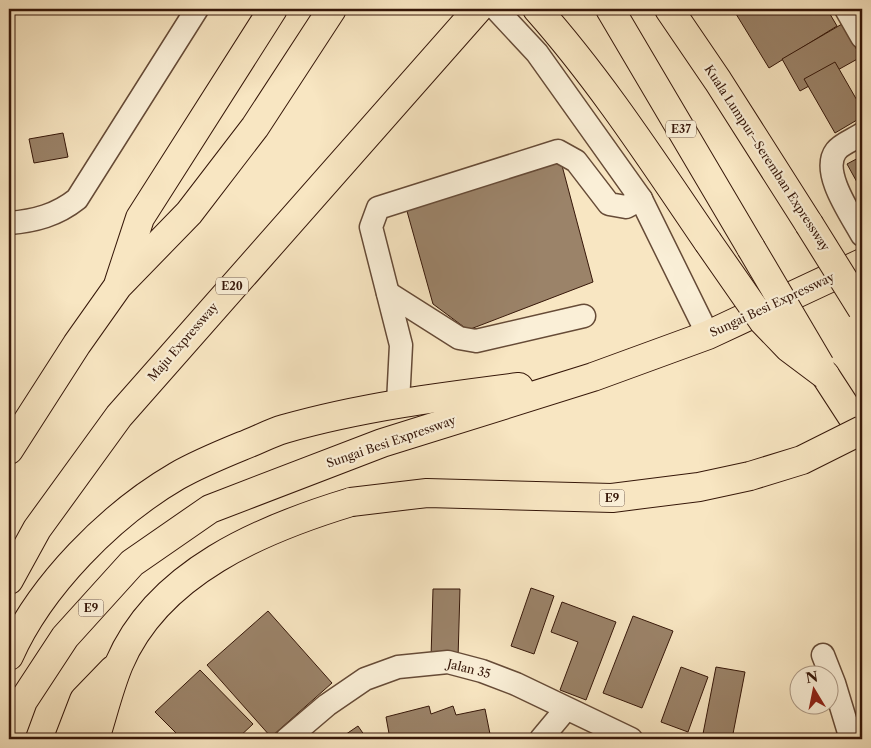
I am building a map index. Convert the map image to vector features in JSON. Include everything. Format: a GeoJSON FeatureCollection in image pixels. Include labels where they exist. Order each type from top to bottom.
{"type":"FeatureCollection","features":[{"type":"Feature","properties":{"kind":"highway"},"geometry":{"type":"LineString","coordinates":[[118,286],[140,218],[273,9]]}},
{"type":"Feature","properties":{"kind":"highway"},"geometry":{"type":"LineString","coordinates":[[9,450],[77,344],[118,286],[190,213],[254,127],[332,9]]}},
{"type":"Feature","properties":{"kind":"highway","name":"Maju Expressway"},"geometry":{"type":"LineString","coordinates":[[9,580],[37,529],[120,416],[478,9]]}},
{"type":"Feature","properties":{"kind":"highway"},"geometry":{"type":"LineString","coordinates":[[537,9],[562,38],[629,128],[763,321],[789,348],[825,375]]}},
{"type":"Feature","properties":{"kind":"highway","name":"E37"},"geometry":{"type":"LineString","coordinates":[[610,9],[825,375],[862,431]]}},
{"type":"Feature","properties":{"kind":"highway","name":"Kuala Lumpur–Seremban Expressway"},"geometry":{"type":"LineString","coordinates":[[669,9],[718,81],[862,309]]}},
{"type":"Feature","properties":{"kind":"highway","name":"Sungai Besi Expressway"},"geometry":{"type":"LineString","coordinates":[[9,739],[23,701],[65,638],[132,563],[210,509],[382,443],[593,377],[708,335],[862,263]]}},
{"type":"Feature","properties":{"kind":"highway"},"geometry":{"type":"LineString","coordinates":[[9,656],[18,634],[47,590],[91,543],[149,495],[176,477],[207,461],[283,429],[398,403],[593,377]]}},
{"type":"Feature","properties":{"kind":"highway","name":"E9"},"geometry":{"type":"LineString","coordinates":[[95,739],[119,663],[136,632],[156,605],[211,563],[271,530],[351,502],[427,493],[612,498],[699,487],[750,476],[802,460],[862,431]]}},
{"type":"Feature","properties":{"kind":"highway"},"geometry":{"type":"LineString","coordinates":[[69,739],[84,700],[119,663]]}},
{"type":"Feature","properties":{"kind":"street"},"geometry":{"type":"LineString","coordinates":[[9,223],[46,217],[63,210],[77,199],[197,9]]}},
{"type":"Feature","properties":{"kind":"street"},"geometry":{"type":"LineString","coordinates":[[496,9],[537,53],[641,200],[708,335]]}},
{"type":"Feature","properties":{"kind":"street"},"geometry":{"type":"LineString","coordinates":[[846,9],[862,37]]}},
{"type":"Feature","properties":{"kind":"street"},"geometry":{"type":"LineString","coordinates":[[862,134],[836,150],[830,164],[838,190],[862,235]]}},
{"type":"Feature","properties":{"kind":"street"},"geometry":{"type":"LineString","coordinates":[[398,403],[400,345],[371,227],[378,208],[558,151],[576,161],[608,204],[626,207],[641,200]]}},
{"type":"Feature","properties":{"kind":"street"},"geometry":{"type":"LineString","coordinates":[[388,293],[459,338],[476,341],[584,316]]}},
{"type":"Feature","properties":{"kind":"street"},"geometry":{"type":"LineString","coordinates":[[823,654],[851,739]]}},
{"type":"Feature","properties":{"kind":"street","name":"Jalan 35"},"geometry":{"type":"LineString","coordinates":[[287,739],[327,705],[365,679],[398,667],[448,662],[482,670],[516,684],[631,739]]}},
{"type":"Feature","properties":{"kind":"street"},"geometry":{"type":"LineString","coordinates":[[541,739],[566,709]]}},
{"type":"Feature","properties":{"kind":"building"},"geometry":{"type":"Polygon","coordinates":[[[733,9],[827,9],[837,26],[769,68],[733,9]]]}},
{"type":"Feature","properties":{"kind":"building"},"geometry":{"type":"Polygon","coordinates":[[[842,24],[861,57],[800,91],[782,59],[842,24]]]}},
{"type":"Feature","properties":{"kind":"building"},"geometry":{"type":"Polygon","coordinates":[[[835,62],[862,109],[862,117],[835,133],[804,79],[835,62]]]}},
{"type":"Feature","properties":{"kind":"building"},"geometry":{"type":"Polygon","coordinates":[[[63,133],[68,157],[34,163],[29,139],[63,133]]]}},
{"type":"Feature","properties":{"kind":"building"},"geometry":{"type":"Polygon","coordinates":[[[862,156],[862,181],[858,184],[847,164],[862,156]]]}},
{"type":"Feature","properties":{"kind":"building"},"geometry":{"type":"Polygon","coordinates":[[[560,158],[593,282],[468,330],[433,304],[405,204],[560,158]]]}},
{"type":"Feature","properties":{"kind":"building"},"geometry":{"type":"Polygon","coordinates":[[[531,588],[554,596],[534,654],[511,646],[531,588]]]}},
{"type":"Feature","properties":{"kind":"building"},"geometry":{"type":"Polygon","coordinates":[[[433,589],[460,589],[458,659],[431,658],[433,589]]]}},
{"type":"Feature","properties":{"kind":"building"},"geometry":{"type":"Polygon","coordinates":[[[562,602],[616,622],[586,700],[560,690],[578,642],[551,632],[562,602]]]}},
{"type":"Feature","properties":{"kind":"building"},"geometry":{"type":"Polygon","coordinates":[[[268,611],[332,683],[271,737],[207,665],[268,611]]]}},
{"type":"Feature","properties":{"kind":"building"},"geometry":{"type":"Polygon","coordinates":[[[633,616],[673,631],[642,708],[603,693],[633,616]]]}},
{"type":"Feature","properties":{"kind":"building"},"geometry":{"type":"Polygon","coordinates":[[[681,667],[708,677],[688,732],[661,722],[681,667]]]}},
{"type":"Feature","properties":{"kind":"building"},"geometry":{"type":"Polygon","coordinates":[[[716,667],[745,672],[732,739],[702,739],[716,667]]]}},
{"type":"Feature","properties":{"kind":"building"},"geometry":{"type":"Polygon","coordinates":[[[200,670],[253,724],[237,739],[182,739],[155,712],[200,670]]]}},
{"type":"Feature","properties":{"kind":"building"},"geometry":{"type":"Polygon","coordinates":[[[429,706],[431,714],[453,706],[456,715],[485,709],[491,739],[390,739],[386,717],[429,706]]]}},
{"type":"Feature","properties":{"kind":"building"},"geometry":{"type":"Polygon","coordinates":[[[358,726],[367,739],[339,739],[358,726]]]}}]}
